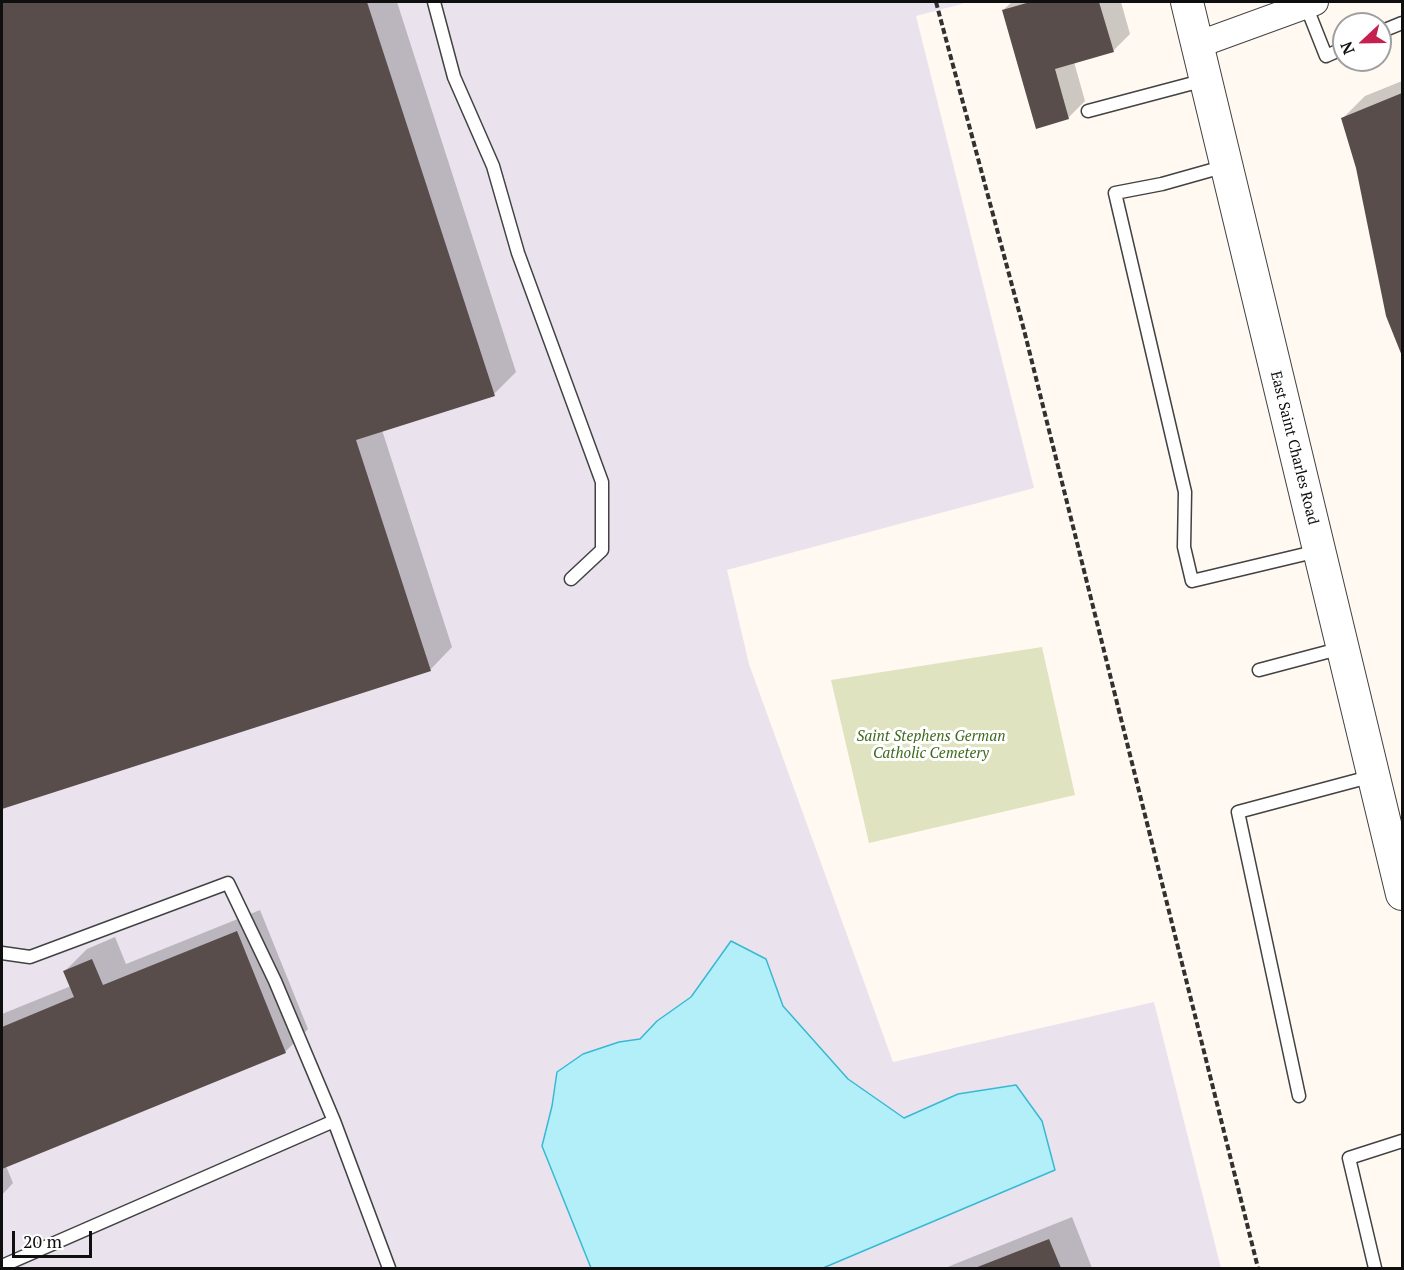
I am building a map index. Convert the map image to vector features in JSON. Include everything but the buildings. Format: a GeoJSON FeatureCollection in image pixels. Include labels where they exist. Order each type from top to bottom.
{"type":"FeatureCollection","features":[{"type":"Feature","properties":{"kind":"street","name":"East Saint Charles Road"},"geometry":{"type":"LineString","coordinates":[[1187,2],[1374,776],[1398,853],[1402,894]]}},
{"type":"Feature","properties":{"kind":"street"},"geometry":{"type":"LineString","coordinates":[[1197,45],[1308,3]]}},
{"type":"Feature","properties":{"kind":"lane"},"geometry":{"type":"LineString","coordinates":[[434,2],[454,77],[493,166],[518,253],[603,482],[602,549],[571,579]]}},
{"type":"Feature","properties":{"kind":"lane"},"geometry":{"type":"LineString","coordinates":[[1308,3],[1326,56],[1332,53]]}},
{"type":"Feature","properties":{"kind":"lane"},"geometry":{"type":"LineString","coordinates":[[1088,111],[1206,80]]}},
{"type":"Feature","properties":{"kind":"lane"},"geometry":{"type":"LineString","coordinates":[[1226,166],[1162,184],[1115,193],[1185,492],[1184,547],[1192,581],[1319,550]]}},
{"type":"Feature","properties":{"kind":"lane"},"geometry":{"type":"LineString","coordinates":[[1258,670],[1343,647]]}},
{"type":"Feature","properties":{"kind":"lane"},"geometry":{"type":"LineString","coordinates":[[1299,1096],[1238,812],[1374,776]]}},
{"type":"Feature","properties":{"kind":"lane"},"geometry":{"type":"LineString","coordinates":[[2,953],[30,957],[228,883],[275,981],[334,1121],[389,1269]]}},
{"type":"Feature","properties":{"kind":"lane"},"geometry":{"type":"LineString","coordinates":[[2,1266],[334,1121]]}},
{"type":"Feature","properties":{"kind":"lane"},"geometry":{"type":"LineString","coordinates":[[1375,1269],[1349,1158],[1402,1141]]}},
{"type":"Feature","properties":{"kind":"path"},"geometry":{"type":"LineString","coordinates":[[936,2],[1024,330],[1258,1269]]}},
{"type":"Feature","properties":{"kind":"shaded area"},"geometry":{"type":"Polygon","coordinates":[[[2,2],[969,2],[916,16],[1034,488],[727,570],[749,664],[893,1062],[1154,1002],[1221,1268],[2,1268],[2,2]]]}},
{"type":"Feature","properties":{"kind":"green space","name":"Saint Stephens German Catholic Cemetery"},"geometry":{"type":"Polygon","coordinates":[[[1042,647],[1075,795],[869,843],[831,680],[1042,647]]]}},
{"type":"Feature","properties":{"kind":"water"},"geometry":{"type":"Polygon","coordinates":[[[731,941],[766,959],[783,1006],[848,1079],[904,1118],[958,1094],[1016,1085],[1042,1121],[1055,1170],[823,1268],[591,1268],[542,1146],[552,1106],[557,1072],[583,1054],[619,1042],[640,1039],[657,1021],[691,997],[731,941]]]}}]}
